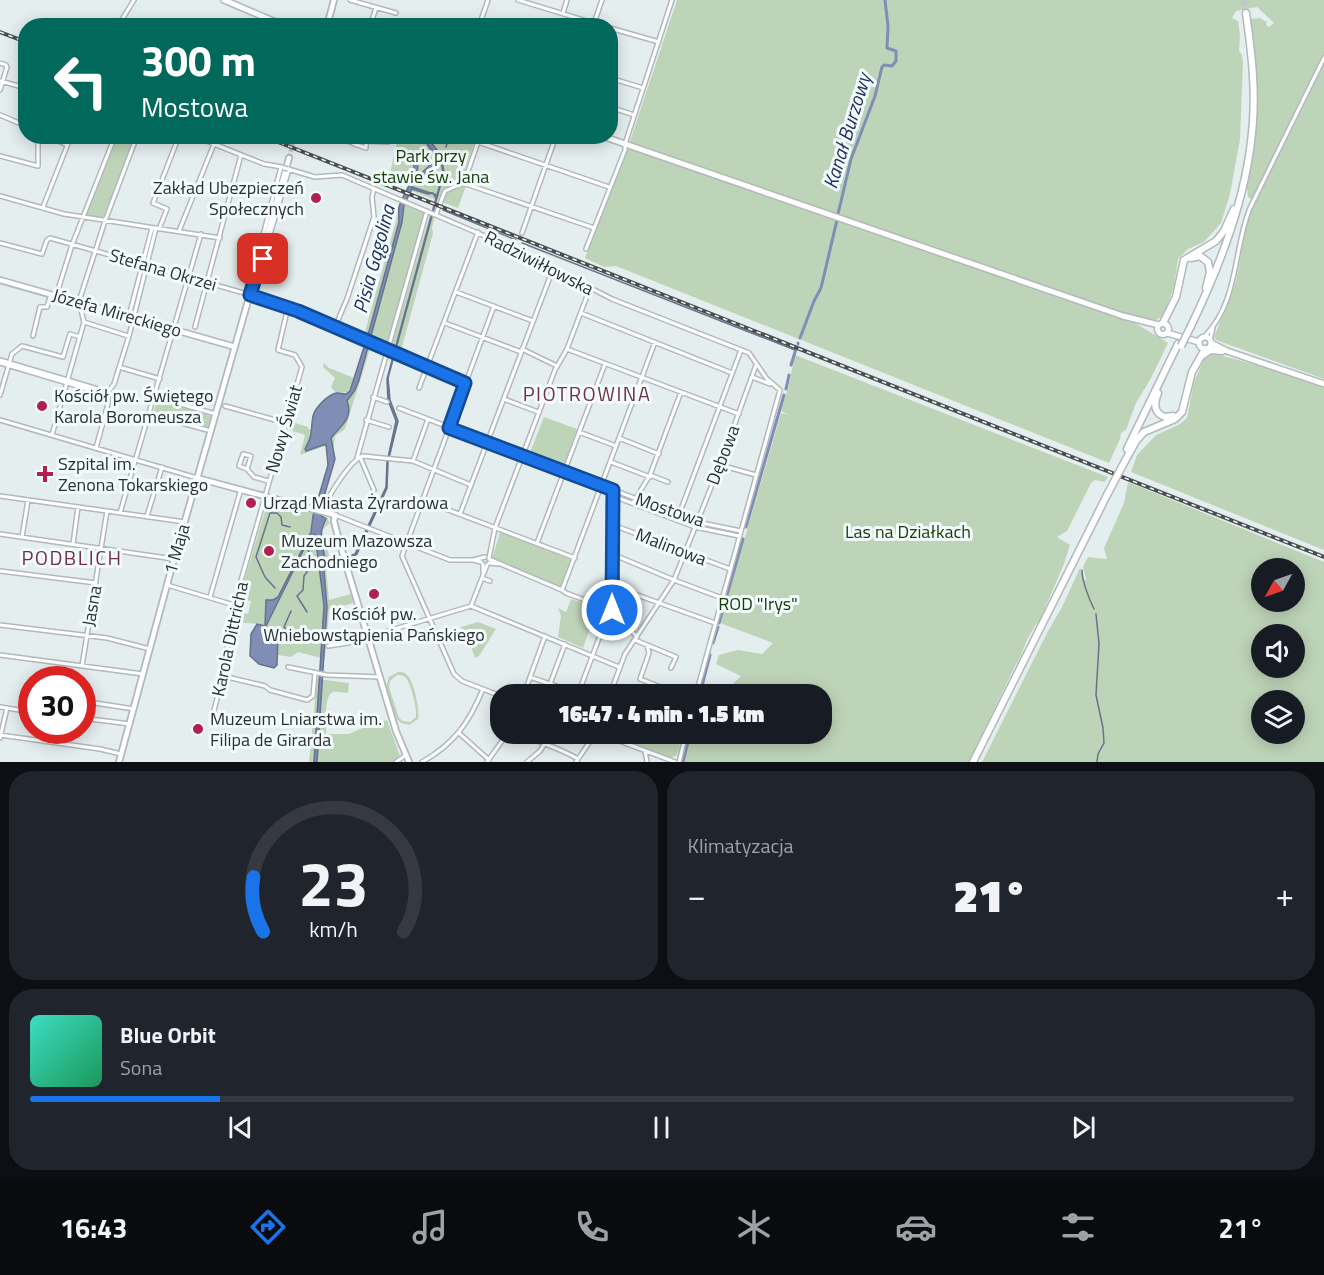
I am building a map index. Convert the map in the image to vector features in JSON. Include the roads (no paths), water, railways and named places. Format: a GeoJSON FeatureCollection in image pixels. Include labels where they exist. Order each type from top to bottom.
{"type":"FeatureCollection","features":[{"type":"Feature","properties":{"kind":"main road"},"geometry":{"type":"LineString","coordinates":[[227,1],[266,18]]}},
{"type":"Feature","properties":{"kind":"main road"},"geometry":{"type":"LineString","coordinates":[[1205,343],[1186,380],[1180,410],[1172,416],[1162,416],[1155,408],[1155,401],[1225,250],[1241,195],[1252,122],[1253,84],[1246,13]]}},
{"type":"Feature","properties":{"kind":"main road"},"geometry":{"type":"LineString","coordinates":[[1189,326],[1224,244],[1236,206],[1247,142],[1251,67]]}},
{"type":"Feature","properties":{"kind":"main road"},"geometry":{"type":"LineString","coordinates":[[618,142],[1324,384]]}},
{"type":"Feature","properties":{"kind":"main road"},"geometry":{"type":"LineString","coordinates":[[1164,328],[1176,297],[1183,261],[1214,243],[1222,234],[1236,206]]}},
{"type":"Feature","properties":{"kind":"main road"},"geometry":{"type":"LineString","coordinates":[[1164,328],[1179,298],[1186,264],[1194,257],[1204,257],[1209,264],[1210,272],[1206,288]]}},
{"type":"Feature","properties":{"kind":"main road"},"geometry":{"type":"LineString","coordinates":[[1123,460],[1144,432],[1181,414],[1184,410],[1190,377],[1205,343]]}},
{"type":"Feature","properties":{"kind":"main road"},"geometry":{"type":"LineString","coordinates":[[973,762],[1180,345]]}},
{"type":"Feature","properties":{"kind":"main road"},"geometry":{"type":"LineString","coordinates":[[1196,365],[1205,352],[1225,351]]}},
{"type":"Feature","properties":{"kind":"main road"},"geometry":{"type":"LineString","coordinates":[[1123,460],[1161,387]]}},
{"type":"Feature","properties":{"kind":"street"},"geometry":{"type":"LineString","coordinates":[[123,18],[134,0]]}},
{"type":"Feature","properties":{"kind":"street"},"geometry":{"type":"LineString","coordinates":[[329,18],[334,0]]}},
{"type":"Feature","properties":{"kind":"street"},"geometry":{"type":"LineString","coordinates":[[350,0],[396,13]]}},
{"type":"Feature","properties":{"kind":"street"},"geometry":{"type":"LineString","coordinates":[[482,18],[488,0]]}},
{"type":"Feature","properties":{"kind":"street"},"geometry":{"type":"LineString","coordinates":[[518,0],[532,2],[577,18]]}},
{"type":"Feature","properties":{"kind":"street"},"geometry":{"type":"LineString","coordinates":[[563,13],[567,0]]}},
{"type":"Feature","properties":{"kind":"street"},"geometry":{"type":"LineString","coordinates":[[596,18],[602,0]]}},
{"type":"Feature","properties":{"kind":"street"},"geometry":{"type":"LineString","coordinates":[[586,249],[625,150],[672,0]]}},
{"type":"Feature","properties":{"kind":"street"},"geometry":{"type":"LineString","coordinates":[[373,18],[376,8]]}},
{"type":"Feature","properties":{"kind":"street"},"geometry":{"type":"LineString","coordinates":[[618,30],[659,42]]}},
{"type":"Feature","properties":{"kind":"street"},"geometry":{"type":"LineString","coordinates":[[1205,343],[1232,285],[1244,223],[1250,208],[1324,58]]}},
{"type":"Feature","properties":{"kind":"street"},"geometry":{"type":"LineString","coordinates":[[0,63],[7,66],[0,90]]}},
{"type":"Feature","properties":{"kind":"street"},"geometry":{"type":"LineString","coordinates":[[618,80],[644,88]]}},
{"type":"Feature","properties":{"kind":"street"},"geometry":{"type":"LineString","coordinates":[[1,81],[18,86]]}},
{"type":"Feature","properties":{"kind":"street"},"geometry":{"type":"LineString","coordinates":[[618,110],[635,115]]}},
{"type":"Feature","properties":{"kind":"street"},"geometry":{"type":"LineString","coordinates":[[0,114],[18,122]]}},
{"type":"Feature","properties":{"kind":"street"},"geometry":{"type":"LineString","coordinates":[[0,156],[38,166],[38,144]]}},
{"type":"Feature","properties":{"kind":"street"},"geometry":{"type":"LineString","coordinates":[[33,336],[40,308],[41,306],[47,307],[53,295],[112,144]]}},
{"type":"Feature","properties":{"kind":"street"},"geometry":{"type":"LineString","coordinates":[[52,435],[84,322],[79,302],[105,221],[134,144]]}},
{"type":"Feature","properties":{"kind":"street"},"geometry":{"type":"LineString","coordinates":[[96,448],[108,404],[108,394],[114,384],[129,336],[131,317],[145,265],[156,228],[167,209],[153,203],[176,144]]}},
{"type":"Feature","properties":{"kind":"street"},"geometry":{"type":"LineString","coordinates":[[179,231],[214,144]]}},
{"type":"Feature","properties":{"kind":"street","name":"Radziwiłłowska"},"geometry":{"type":"LineString","coordinates":[[214,144],[264,164],[315,177],[338,174],[478,232],[612,299],[749,353],[761,371],[780,390],[756,475]]}},
{"type":"Feature","properties":{"kind":"street"},"geometry":{"type":"LineString","coordinates":[[356,144],[366,148],[366,144]]}},
{"type":"Feature","properties":{"kind":"street"},"geometry":{"type":"LineString","coordinates":[[463,183],[477,144]]}},
{"type":"Feature","properties":{"kind":"street"},"geometry":{"type":"LineString","coordinates":[[484,144],[609,187]]}},
{"type":"Feature","properties":{"kind":"street"},"geometry":{"type":"LineString","coordinates":[[522,233],[553,144]]}},
{"type":"Feature","properties":{"kind":"street"},"geometry":{"type":"LineString","coordinates":[[42,208],[67,145]]}},
{"type":"Feature","properties":{"kind":"street"},"geometry":{"type":"LineString","coordinates":[[194,331],[241,155]]}},
{"type":"Feature","properties":{"kind":"street","name":"1 Maja"},"geometry":{"type":"LineString","coordinates":[[119,762],[197,478],[216,414],[222,405],[235,347],[289,158]]}},
{"type":"Feature","properties":{"kind":"street","name":"1 Maja"},"geometry":{"type":"LineString","coordinates":[[258,268],[257,258],[286,168]]}},
{"type":"Feature","properties":{"kind":"street","name":"1 Maja"},"geometry":{"type":"LineString","coordinates":[[258,268],[263,259],[286,168]]}},
{"type":"Feature","properties":{"kind":"street"},"geometry":{"type":"LineString","coordinates":[[320,510],[358,458],[366,420],[390,351],[432,212],[445,191],[463,183],[594,228]]}},
{"type":"Feature","properties":{"kind":"street"},"geometry":{"type":"LineString","coordinates":[[335,327],[347,299],[374,217],[372,197],[374,189]]}},
{"type":"Feature","properties":{"kind":"street"},"geometry":{"type":"LineString","coordinates":[[0,196],[83,217],[220,238]]}},
{"type":"Feature","properties":{"kind":"street"},"geometry":{"type":"LineString","coordinates":[[419,388],[478,232]]}},
{"type":"Feature","properties":{"kind":"street"},"geometry":{"type":"LineString","coordinates":[[120,513],[201,234]]}},
{"type":"Feature","properties":{"kind":"street"},"geometry":{"type":"LineString","coordinates":[[0,243],[42,254],[50,238],[72,245]]}},
{"type":"Feature","properties":{"kind":"street","name":"Stefana Okrzei"},"geometry":{"type":"LineString","coordinates":[[72,245],[288,307],[465,383]]}},
{"type":"Feature","properties":{"kind":"street"},"geometry":{"type":"LineString","coordinates":[[460,514],[552,269]]}},
{"type":"Feature","properties":{"kind":"street","name":"Józefa Mireckiego"},"geometry":{"type":"LineString","coordinates":[[0,280],[174,330],[194,331],[235,347]]}},
{"type":"Feature","properties":{"kind":"street"},"geometry":{"type":"LineString","coordinates":[[471,606],[495,528],[557,366],[567,349],[590,288]]}},
{"type":"Feature","properties":{"kind":"street"},"geometry":{"type":"LineString","coordinates":[[456,291],[533,321]]}},
{"type":"Feature","properties":{"kind":"street"},"geometry":{"type":"LineString","coordinates":[[490,692],[457,677],[451,669],[402,556],[494,306]]}},
{"type":"Feature","properties":{"kind":"street","name":"Nowy Świat"},"geometry":{"type":"LineString","coordinates":[[265,496],[302,367],[295,355],[278,350],[288,307]]}},
{"type":"Feature","properties":{"kind":"street"},"geometry":{"type":"LineString","coordinates":[[580,312],[732,373]]}},
{"type":"Feature","properties":{"kind":"street"},"geometry":{"type":"LineString","coordinates":[[84,322],[129,336]]}},
{"type":"Feature","properties":{"kind":"street"},"geometry":{"type":"LineString","coordinates":[[444,323],[521,350],[557,366]]}},
{"type":"Feature","properties":{"kind":"street"},"geometry":{"type":"LineString","coordinates":[[0,395],[12,354],[22,346],[63,357],[70,334],[80,337]]}},
{"type":"Feature","properties":{"kind":"street"},"geometry":{"type":"LineString","coordinates":[[562,590],[655,342]]}},
{"type":"Feature","properties":{"kind":"street"},"geometry":{"type":"LineString","coordinates":[[567,349],[739,414]]}},
{"type":"Feature","properties":{"kind":"street"},"geometry":{"type":"LineString","coordinates":[[677,520],[741,350]]}},
{"type":"Feature","properties":{"kind":"street"},"geometry":{"type":"LineString","coordinates":[[0,362],[108,394]]}},
{"type":"Feature","properties":{"kind":"street","name":"Dębowa"},"geometry":{"type":"LineString","coordinates":[[614,684],[625,654],[674,580],[720,465],[757,363]]}},
{"type":"Feature","properties":{"kind":"street"},"geometry":{"type":"LineString","coordinates":[[537,543],[605,364]]}},
{"type":"Feature","properties":{"kind":"street"},"geometry":{"type":"LineString","coordinates":[[119,366],[160,379]]}},
{"type":"Feature","properties":{"kind":"street","name":"Radziwiłłowska"},"geometry":{"type":"LineString","coordinates":[[752,377],[774,385]]}},
{"type":"Feature","properties":{"kind":"street"},"geometry":{"type":"LineString","coordinates":[[633,503],[650,476],[681,392]]}},
{"type":"Feature","properties":{"kind":"street"},"geometry":{"type":"LineString","coordinates":[[155,397],[216,414]]}},
{"type":"Feature","properties":{"kind":"street"},"geometry":{"type":"LineString","coordinates":[[373,397],[387,402]]}},
{"type":"Feature","properties":{"kind":"street"},"geometry":{"type":"LineString","coordinates":[[504,399],[539,413]]}},
{"type":"Feature","properties":{"kind":"street"},"geometry":{"type":"LineString","coordinates":[[222,405],[286,423]]}},
{"type":"Feature","properties":{"kind":"street","name":"Mostowa"},"geometry":{"type":"LineString","coordinates":[[399,408],[697,522],[741,531]]}},
{"type":"Feature","properties":{"kind":"street"},"geometry":{"type":"LineString","coordinates":[[149,414],[211,431]]}},
{"type":"Feature","properties":{"kind":"street"},"geometry":{"type":"LineString","coordinates":[[412,460],[428,419]]}},
{"type":"Feature","properties":{"kind":"street"},"geometry":{"type":"LineString","coordinates":[[0,420],[197,478],[320,510],[450,560],[486,561],[498,564],[611,610],[636,639],[676,657],[671,668]]}},
{"type":"Feature","properties":{"kind":"street"},"geometry":{"type":"LineString","coordinates":[[366,420],[389,427]]}},
{"type":"Feature","properties":{"kind":"street"},"geometry":{"type":"LineString","coordinates":[[579,432],[616,446]]}},
{"type":"Feature","properties":{"kind":"street"},"geometry":{"type":"LineString","coordinates":[[619,438],[659,454]]}},
{"type":"Feature","properties":{"kind":"street"},"geometry":{"type":"LineString","coordinates":[[247,468],[251,456],[243,453],[239,466],[247,468],[254,477],[268,482]]}},
{"type":"Feature","properties":{"kind":"street"},"geometry":{"type":"LineString","coordinates":[[358,458],[385,457],[412,460],[471,485]]}},
{"type":"Feature","properties":{"kind":"street"},"geometry":{"type":"LineString","coordinates":[[358,458],[374,490]]}},
{"type":"Feature","properties":{"kind":"street"},"geometry":{"type":"LineString","coordinates":[[611,462],[668,482]]}},
{"type":"Feature","properties":{"kind":"street"},"geometry":{"type":"LineString","coordinates":[[699,684],[756,475],[720,465]]}},
{"type":"Feature","properties":{"kind":"street"},"geometry":{"type":"LineString","coordinates":[[147,516],[162,468]]}},
{"type":"Feature","properties":{"kind":"street"},"geometry":{"type":"LineString","coordinates":[[210,597],[241,489]]}},
{"type":"Feature","properties":{"kind":"street"},"geometry":{"type":"LineString","coordinates":[[582,684],[611,610],[613,490]]}},
{"type":"Feature","properties":{"kind":"street"},"geometry":{"type":"LineString","coordinates":[[0,496],[185,522]]}},
{"type":"Feature","properties":{"kind":"street","name":"Karola Dittricha"},"geometry":{"type":"LineString","coordinates":[[213,714],[223,676],[234,605],[265,496]]}},
{"type":"Feature","properties":{"kind":"street","name":"Mostowa"},"geometry":{"type":"LineString","coordinates":[[613,496],[695,527],[739,536]]}},
{"type":"Feature","properties":{"kind":"street"},"geometry":{"type":"LineString","coordinates":[[22,537],[28,500]]}},
{"type":"Feature","properties":{"kind":"street"},"geometry":{"type":"LineString","coordinates":[[422,500],[575,558]]}},
{"type":"Feature","properties":{"kind":"street"},"geometry":{"type":"LineString","coordinates":[[73,544],[78,507]]}},
{"type":"Feature","properties":{"kind":"street","name":"Jasna"},"geometry":{"type":"LineString","coordinates":[[82,666],[107,511]]}},
{"type":"Feature","properties":{"kind":"street"},"geometry":{"type":"LineString","coordinates":[[335,515],[335,524],[344,556],[396,731],[409,762]]}},
{"type":"Feature","properties":{"kind":"street","name":"Malinowa"},"geometry":{"type":"LineString","coordinates":[[613,525],[730,570]]}},
{"type":"Feature","properties":{"kind":"street"},"geometry":{"type":"LineString","coordinates":[[0,534],[174,559]]}},
{"type":"Feature","properties":{"kind":"street"},"geometry":{"type":"LineString","coordinates":[[612,554],[722,598]]}},
{"type":"Feature","properties":{"kind":"street"},"geometry":{"type":"LineString","coordinates":[[0,571],[96,583]]}},
{"type":"Feature","properties":{"kind":"street"},"geometry":{"type":"LineString","coordinates":[[482,576],[490,581]]}},
{"type":"Feature","properties":{"kind":"street"},"geometry":{"type":"LineString","coordinates":[[167,585],[234,605]]}},
{"type":"Feature","properties":{"kind":"street"},"geometry":{"type":"LineString","coordinates":[[612,586],[715,623]]}},
{"type":"Feature","properties":{"kind":"street"},"geometry":{"type":"LineString","coordinates":[[328,646],[342,645],[471,606],[620,667]]}},
{"type":"Feature","properties":{"kind":"street"},"geometry":{"type":"LineString","coordinates":[[0,625],[122,641],[150,649]]}},
{"type":"Feature","properties":{"kind":"street"},"geometry":{"type":"LineString","coordinates":[[527,684],[546,636]]}},
{"type":"Feature","properties":{"kind":"street"},"geometry":{"type":"LineString","coordinates":[[530,676],[550,684],[565,644]]}},
{"type":"Feature","properties":{"kind":"street"},"geometry":{"type":"LineString","coordinates":[[647,645],[649,653],[640,679],[653,684]]}},
{"type":"Feature","properties":{"kind":"street"},"geometry":{"type":"LineString","coordinates":[[0,655],[82,666]]}},
{"type":"Feature","properties":{"kind":"street"},"geometry":{"type":"LineString","coordinates":[[288,667],[325,675],[380,677]]}},
{"type":"Feature","properties":{"kind":"street"},"geometry":{"type":"LineString","coordinates":[[96,668],[143,674]]}},
{"type":"Feature","properties":{"kind":"street"},"geometry":{"type":"LineString","coordinates":[[223,676],[265,686],[270,690],[307,700],[313,696],[317,673]]}},
{"type":"Feature","properties":{"kind":"street"},"geometry":{"type":"LineString","coordinates":[[422,762],[459,733],[471,717],[483,689]]}},
{"type":"Feature","properties":{"kind":"street"},"geometry":{"type":"LineString","coordinates":[[96,703],[134,709]]}},
{"type":"Feature","properties":{"kind":"street"},"geometry":{"type":"LineString","coordinates":[[0,707],[18,710]]}},
{"type":"Feature","properties":{"kind":"street"},"geometry":{"type":"LineString","coordinates":[[7,708],[0,737],[100,749],[121,754]]}},
{"type":"Feature","properties":{"kind":"street"},"geometry":{"type":"LineString","coordinates":[[96,720],[130,724]]}},
{"type":"Feature","properties":{"kind":"street"},"geometry":{"type":"LineString","coordinates":[[459,733],[488,761],[500,744]]}},
{"type":"Feature","properties":{"kind":"street"},"geometry":{"type":"LineString","coordinates":[[527,762],[544,745],[563,750],[577,761],[588,744]]}},
{"type":"Feature","properties":{"kind":"street"},"geometry":{"type":"LineString","coordinates":[[627,744],[677,762],[683,744]]}},
{"type":"Feature","properties":{"kind":"street"},"geometry":{"type":"LineString","coordinates":[[645,751],[647,762]]}},
{"type":"Feature","properties":{"kind":"street"},"geometry":{"type":"LineString","coordinates":[[396,762],[406,755]]}},
{"type":"Feature","properties":{"kind":"water"},"geometry":{"type":"Polygon","coordinates":[[[427,144],[432,144],[441,155],[444,172],[388,378],[390,400],[398,421],[388,462],[387,488],[357,554],[331,565],[324,571],[327,607],[317,762],[314,762],[324,606],[315,534],[310,537],[266,626],[278,636],[277,665],[274,668],[259,664],[250,656],[251,634],[257,624],[265,626],[266,600],[278,597],[311,532],[313,516],[328,465],[326,444],[306,451],[305,449],[311,435],[313,416],[319,405],[330,396],[337,393],[346,394],[350,391],[399,222],[399,207],[414,174],[408,152],[418,162],[417,177],[437,159],[427,144]],[[441,161],[412,187],[432,193],[412,189],[404,205],[402,222],[359,380],[347,401],[349,413],[342,426],[331,438],[335,459],[319,514],[326,519],[321,537],[326,565],[355,554],[386,487],[387,462],[396,421],[388,400],[387,379],[436,198],[434,194],[437,195],[443,173],[441,161]]]}},
{"type":"Feature","properties":{"kind":"waterway","name":"Kanał Burzowy"},"geometry":{"type":"LineString","coordinates":[[838,214],[851,159],[875,96],[882,67],[892,66],[896,61],[896,51],[887,48],[888,26],[885,0]]}},
{"type":"Feature","properties":{"kind":"waterway"},"geometry":{"type":"LineString","coordinates":[[443,210],[516,240]]}},
{"type":"Feature","properties":{"kind":"waterway","name":"Kanał Burzowy"},"geometry":{"type":"LineString","coordinates":[[800,338],[821,288],[837,220]]}},
{"type":"Feature","properties":{"kind":"waterway"},"geometry":{"type":"LineString","coordinates":[[522,243],[795,350]]}},
{"type":"Feature","properties":{"kind":"waterway","name":"Kanał Burzowy"},"geometry":{"type":"LineString","coordinates":[[791,365],[796,349]]}},
{"type":"Feature","properties":{"kind":"waterway","name":"Kanał Burzowy"},"geometry":{"type":"LineString","coordinates":[[786,389],[789,375]]}},
{"type":"Feature","properties":{"kind":"waterway","name":"Kanał Burzowy"},"geometry":{"type":"LineString","coordinates":[[746,527],[784,395]]}},
{"type":"Feature","properties":{"kind":"waterway"},"geometry":{"type":"LineString","coordinates":[[275,588],[265,577],[256,557],[270,513],[277,513],[281,517],[282,525],[290,527]]}},
{"type":"Feature","properties":{"kind":"waterway","name":"Kanał Burzowy"},"geometry":{"type":"LineString","coordinates":[[719,623],[743,539]]}},
{"type":"Feature","properties":{"kind":"waterway"},"geometry":{"type":"LineString","coordinates":[[307,612],[297,596],[303,590],[304,576],[307,572],[305,564],[310,557],[308,549]]}},
{"type":"Feature","properties":{"kind":"waterway"},"geometry":{"type":"LineString","coordinates":[[1082,570],[1084,585],[1094,609]]}},
{"type":"Feature","properties":{"kind":"waterway"},"geometry":{"type":"LineString","coordinates":[[291,611],[284,627],[291,632]]}},
{"type":"Feature","properties":{"kind":"waterway"},"geometry":{"type":"LineString","coordinates":[[1096,614],[1099,644],[1096,695],[1104,743],[1098,754],[1097,762]]}},
{"type":"Feature","properties":{"kind":"waterway","name":"Kanał Burzowy"},"geometry":{"type":"LineString","coordinates":[[713,643],[718,627]]}},
{"type":"Feature","properties":{"kind":"waterway","name":"Kanał Burzowy"},"geometry":{"type":"LineString","coordinates":[[703,684],[710,655]]}},
{"type":"Feature","properties":{"kind":"waterway","name":"Kanał Burzowy"},"geometry":{"type":"LineString","coordinates":[[683,762],[688,744]]}},
{"type":"Feature","properties":{"kind":"tunnel"},"geometry":{"type":"LineString","coordinates":[[1244,0],[1246,13]]}},
{"type":"Feature","properties":{"kind":"tunnel"},"geometry":{"type":"LineString","coordinates":[[289,158],[293,144]]}},
{"type":"Feature","properties":{"kind":"railway"},"geometry":{"type":"LineString","coordinates":[[0,32],[18,39]]}},
{"type":"Feature","properties":{"kind":"railway"},"geometry":{"type":"LineString","coordinates":[[283,144],[1324,557]]}},
{"type":"Feature","properties":{"kind":"place","name":"Zakład Ubezpieczeń Społecznych"},"geometry":{"type":"Point","coordinates":[316,198]}},
{"type":"Feature","properties":{"kind":"place","name":"Kościół pw. Świętego Karola Boromeusza"},"geometry":{"type":"Point","coordinates":[42,406]}},
{"type":"Feature","properties":{"kind":"place","name":"Szpital im. Zenona Tokarskiego"},"geometry":{"type":"Point","coordinates":[45,474]}},
{"type":"Feature","properties":{"kind":"place","name":"Urząd Miasta Żyrardowa"},"geometry":{"type":"Point","coordinates":[251,503]}},
{"type":"Feature","properties":{"kind":"place","name":"Muzeum Mazowsza Zachodniego"},"geometry":{"type":"Point","coordinates":[269,551]}},
{"type":"Feature","properties":{"kind":"place","name":"Kościół pw. Wniebowstąpienia Pańskiego"},"geometry":{"type":"Point","coordinates":[374,594]}},
{"type":"Feature","properties":{"kind":"place","name":"Muzeum Lniarstwa im. Filipa de Girarda"},"geometry":{"type":"Point","coordinates":[198,729]}},
{"type":"Feature","properties":{"kind":"district","name":"PIOTROWINA"},"geometry":{"type":"Point","coordinates":[587,394]}},
{"type":"Feature","properties":{"kind":"district","name":"PODBLICH"},"geometry":{"type":"Point","coordinates":[72,558]}},
{"type":"Feature","properties":{"kind":"park label","name":"Park przy stawie św. Jana"},"geometry":{"type":"Point","coordinates":[431,166]}},
{"type":"Feature","properties":{"kind":"park label","name":"Las na Działkach"},"geometry":{"type":"Point","coordinates":[908,532]}},
{"type":"Feature","properties":{"kind":"park label","name":"ROD \"Irys\""},"geometry":{"type":"Point","coordinates":[758,604]}},
{"type":"Feature","properties":{"kind":"water label","name":"Pisia Gągolina"},"geometry":{"type":"Point","coordinates":[374,259]}}]}
